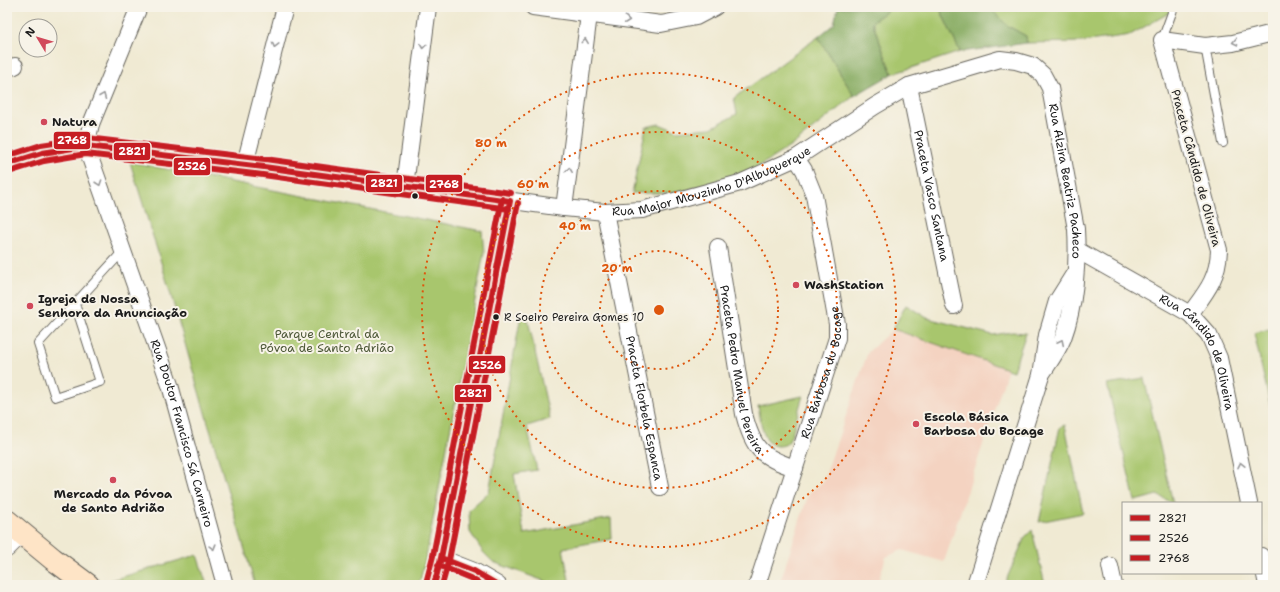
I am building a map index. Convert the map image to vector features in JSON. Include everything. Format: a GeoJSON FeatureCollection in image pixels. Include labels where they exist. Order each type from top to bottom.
{"type":"FeatureCollection","features":[{"type":"Feature","properties":{"kind":"street"},"geometry":{"type":"LineString","coordinates":[[86,146],[91,124],[139,7]]}},
{"type":"Feature","properties":{"kind":"street"},"geometry":{"type":"LineString","coordinates":[[245,164],[285,7]]}},
{"type":"Feature","properties":{"kind":"street"},"geometry":{"type":"LineString","coordinates":[[405,186],[428,7]]}},
{"type":"Feature","properties":{"kind":"street"},"geometry":{"type":"LineString","coordinates":[[532,7],[589,11],[661,24],[696,17],[715,7]]}},
{"type":"Feature","properties":{"kind":"street"},"geometry":{"type":"LineString","coordinates":[[564,208],[589,11]]}},
{"type":"Feature","properties":{"kind":"street"},"geometry":{"type":"LineString","coordinates":[[1162,40],[1205,46],[1233,43],[1273,33]]}},
{"type":"Feature","properties":{"kind":"street","name":"Praceta Cândido de Oliveira"},"geometry":{"type":"LineString","coordinates":[[1162,40],[1219,250],[1219,267],[1208,291],[1190,314]]}},
{"type":"Feature","properties":{"kind":"street","name":"Rua Major Mouzinho D'Albuquerque"},"geometry":{"type":"LineString","coordinates":[[7,164],[42,154],[86,146],[245,164],[564,208],[606,212],[642,210],[740,183],[796,158],[875,106],[909,86],[1000,59],[1016,61],[1033,66],[1043,75],[1050,88]]}},
{"type":"Feature","properties":{"kind":"street","name":"Praceta Vasco Santana"},"geometry":{"type":"LineString","coordinates":[[909,86],[954,306]]}},
{"type":"Feature","properties":{"kind":"street","name":"Rua Alzira Beatriz Pacheco"},"geometry":{"type":"LineString","coordinates":[[975,585],[1041,375],[1062,340],[1073,306],[1074,274],[1077,250],[1073,202],[1050,88]]}},
{"type":"Feature","properties":{"kind":"street","name":"Rua Doutor Francisco Sá Carneiro"},"geometry":{"type":"LineString","coordinates":[[86,146],[170,385],[225,585]]}},
{"type":"Feature","properties":{"kind":"street","name":"Rua Barbosa du Bocage"},"geometry":{"type":"LineString","coordinates":[[757,585],[837,338],[837,324],[814,195],[804,170],[796,158]]}},
{"type":"Feature","properties":{"kind":"street"},"geometry":{"type":"LineString","coordinates":[[434,585],[441,558],[510,201]]}},
{"type":"Feature","properties":{"kind":"street","name":"Praceta Florbela Espanca"},"geometry":{"type":"LineString","coordinates":[[606,212],[660,487]]}},
{"type":"Feature","properties":{"kind":"street","name":"Praceta Pedro Manuel Pereira"},"geometry":{"type":"LineString","coordinates":[[718,247],[744,414],[750,434],[758,448],[774,462],[795,468]]}},
{"type":"Feature","properties":{"kind":"street","name":"Rua Cândido de Oliveira"},"geometry":{"type":"LineString","coordinates":[[1077,250],[1190,314],[1209,336],[1219,358],[1249,502]]}},
{"type":"Feature","properties":{"kind":"street"},"geometry":{"type":"LineString","coordinates":[[7,549],[15,527],[53,559],[88,585]]}},
{"type":"Feature","properties":{"kind":"street"},"geometry":{"type":"LineString","coordinates":[[441,558],[474,570],[498,585]]}},
{"type":"Feature","properties":{"kind":"street"},"geometry":{"type":"LineString","coordinates":[[1262,560],[1268,585]]}},
{"type":"Feature","properties":{"kind":"street"},"geometry":{"type":"LineString","coordinates":[[1110,566],[1114,585]]}},
{"type":"Feature","properties":{"kind":"lane"},"geometry":{"type":"LineString","coordinates":[[1162,40],[1174,7]]}},
{"type":"Feature","properties":{"kind":"lane"},"geometry":{"type":"LineString","coordinates":[[1205,46],[1223,143]]}},
{"type":"Feature","properties":{"kind":"lane"},"geometry":{"type":"LineString","coordinates":[[75,304],[100,382],[55,397],[38,344],[123,252]]}},
{"type":"Feature","properties":{"kind":"shaded area","name":"Escola Básica Barbosa du Bocage"},"geometry":{"type":"Polygon","coordinates":[[[893,329],[1008,369],[944,562],[902,550],[886,557],[877,585],[779,585],[809,493],[823,482],[868,352],[893,329]]]}},
{"type":"Feature","properties":{"kind":"green space"},"geometry":{"type":"Polygon","coordinates":[[[838,7],[893,7],[872,22],[892,74],[854,96],[818,37],[834,24],[838,7]]]}},
{"type":"Feature","properties":{"kind":"green space"},"geometry":{"type":"Polygon","coordinates":[[[893,7],[939,7],[960,52],[892,74],[872,21],[893,7]]]}},
{"type":"Feature","properties":{"kind":"green space"},"geometry":{"type":"Polygon","coordinates":[[[939,7],[989,7],[1008,26],[1026,36],[1027,43],[960,52],[939,7]]]}},
{"type":"Feature","properties":{"kind":"green space"},"geometry":{"type":"Polygon","coordinates":[[[989,7],[1171,7],[1169,13],[1130,35],[1082,42],[1027,43],[1026,36],[1008,26],[989,7]]]}},
{"type":"Feature","properties":{"kind":"green space"},"geometry":{"type":"Polygon","coordinates":[[[818,37],[854,96],[791,146],[753,170],[677,193],[632,193],[646,127],[659,124],[677,131],[711,128],[737,114],[734,98],[818,37]]]}},
{"type":"Feature","properties":{"kind":"green space","name":"Parque Central da Póvoa de Santo Adrião"},"geometry":{"type":"Polygon","coordinates":[[[130,162],[482,231],[484,253],[427,551],[420,581],[417,585],[255,585],[168,285],[130,162]]]}},
{"type":"Feature","properties":{"kind":"green space"},"geometry":{"type":"Polygon","coordinates":[[[906,305],[927,318],[993,335],[1012,332],[1026,333],[1013,371],[893,329],[906,305]]]}},
{"type":"Feature","properties":{"kind":"green space"},"geometry":{"type":"Polygon","coordinates":[[[521,315],[528,320],[550,419],[527,426],[537,470],[514,474],[524,534],[611,518],[612,539],[563,548],[570,585],[555,585],[493,562],[483,552],[470,532],[469,510],[489,492],[521,315]]]}},
{"type":"Feature","properties":{"kind":"green space"},"geometry":{"type":"Polygon","coordinates":[[[1273,328],[1273,418],[1254,333],[1273,328]]]}},
{"type":"Feature","properties":{"kind":"green space"},"geometry":{"type":"Polygon","coordinates":[[[1144,378],[1173,502],[1157,495],[1135,501],[1107,384],[1144,378]]]}},
{"type":"Feature","properties":{"kind":"green space"},"geometry":{"type":"Polygon","coordinates":[[[803,396],[789,441],[783,445],[772,445],[765,437],[758,406],[803,396]]]}},
{"type":"Feature","properties":{"kind":"green space"},"geometry":{"type":"Polygon","coordinates":[[[1065,425],[1083,513],[1039,522],[1060,427],[1065,425]]]}},
{"type":"Feature","properties":{"kind":"green space"},"geometry":{"type":"Polygon","coordinates":[[[1032,530],[1045,585],[1004,585],[1025,537],[1032,530]]]}},
{"type":"Feature","properties":{"kind":"green space"},"geometry":{"type":"Polygon","coordinates":[[[197,555],[207,585],[111,585],[108,581],[197,555]]]}},
{"type":"Feature","properties":{"kind":"transit line","name":"2768"},"geometry":{"type":"LineString","coordinates":[[7,156],[41,145],[87,138],[265,159],[511,193]]}},
{"type":"Feature","properties":{"kind":"transit line","name":"2821"},"geometry":{"type":"LineString","coordinates":[[7,164],[42,153],[86,146],[264,167],[510,201]]}},
{"type":"Feature","properties":{"kind":"transit line","name":"2526"},"geometry":{"type":"LineString","coordinates":[[9,172],[44,161],[86,154],[263,175],[509,209]]}},
{"type":"Feature","properties":{"kind":"transit line","name":"2768"},"geometry":{"type":"LineString","coordinates":[[426,583],[433,556],[502,199]]}},
{"type":"Feature","properties":{"kind":"transit line","name":"2821"},"geometry":{"type":"LineString","coordinates":[[434,585],[441,558],[510,201]]}},
{"type":"Feature","properties":{"kind":"transit line","name":"2526"},"geometry":{"type":"LineString","coordinates":[[442,585],[449,560],[518,203]]}},
{"type":"Feature","properties":{"kind":"transit line","name":"2821"},"geometry":{"type":"LineString","coordinates":[[441,558],[474,571],[498,585]]}},
{"type":"Feature","properties":{"kind":"transit line","name":"2526"},"geometry":{"type":"LineString","coordinates":[[438,565],[470,578],[482,585]]}},
{"type":"Feature","properties":{"kind":"place","name":"Natura"},"geometry":{"type":"Point","coordinates":[44,122]}},
{"type":"Feature","properties":{"kind":"place","name":"WashStation"},"geometry":{"type":"Point","coordinates":[796,285]}},
{"type":"Feature","properties":{"kind":"place","name":"Igreja de Nossa Senhora da Anunciação"},"geometry":{"type":"Point","coordinates":[30,306]}},
{"type":"Feature","properties":{"kind":"place","name":"R Soeiro Pereira Gomes 10"},"geometry":{"type":"Point","coordinates":[496,317]}},
{"type":"Feature","properties":{"kind":"place","name":"Escola Básica Barbosa du Bocage"},"geometry":{"type":"Point","coordinates":[916,424]}},
{"type":"Feature","properties":{"kind":"place","name":"Mercado da Póvoa de Santo Adrião"},"geometry":{"type":"Point","coordinates":[113,480]}}]}
